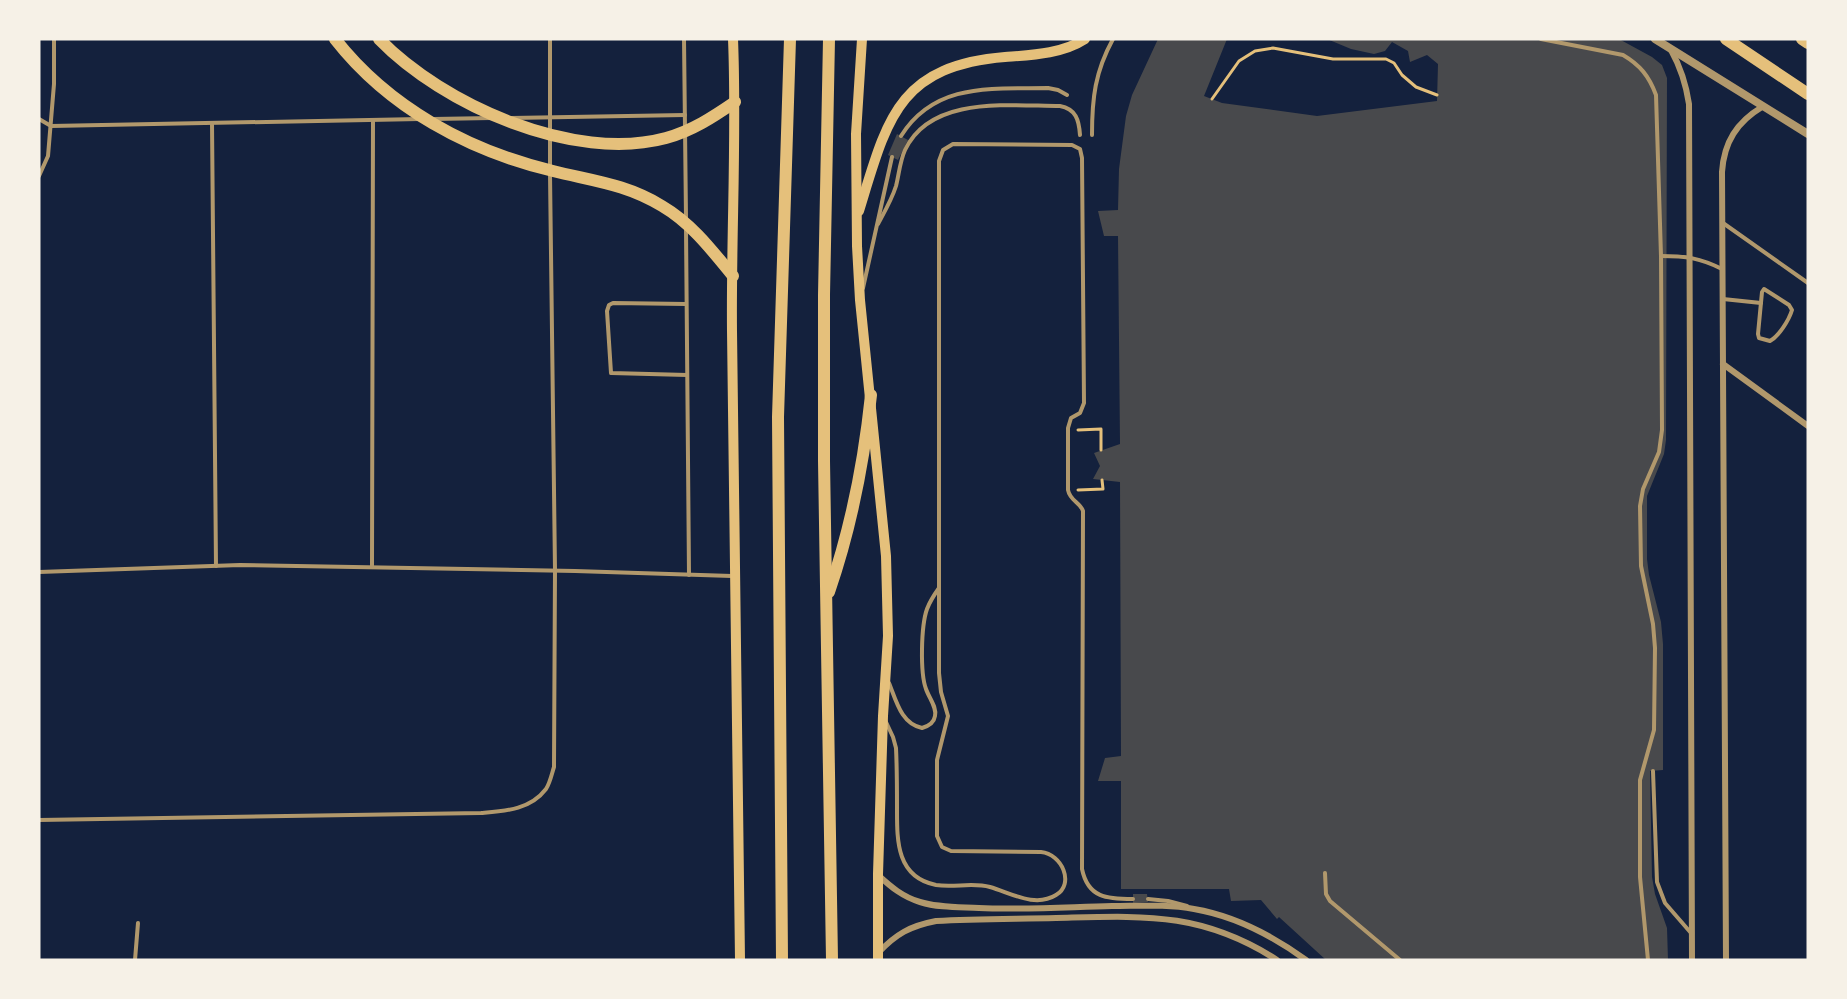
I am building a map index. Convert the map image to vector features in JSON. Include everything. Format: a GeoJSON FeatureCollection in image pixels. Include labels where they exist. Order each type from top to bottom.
{"type":"FeatureCollection","features":[{"type":"Feature","properties":{"kind":"highway"},"geometry":{"type":"LineString","coordinates":[[335,39],[367,76],[386,92],[463,140],[523,163],[626,188],[662,206],[693,230],[733,276]]}},
{"type":"Feature","properties":{"kind":"highway"},"geometry":{"type":"LineString","coordinates":[[379,39],[405,63],[429,80],[479,109],[530,129],[583,140],[629,144],[666,138],[701,124],[735,102]]}},
{"type":"Feature","properties":{"kind":"highway"},"geometry":{"type":"LineString","coordinates":[[782,960],[778,417],[790,39]]}},
{"type":"Feature","properties":{"kind":"highway"},"geometry":{"type":"LineString","coordinates":[[829,39],[824,295],[825,602],[832,960]]}},
{"type":"Feature","properties":{"kind":"highway"},"geometry":{"type":"LineString","coordinates":[[1726,39],[1808,94]]}},
{"type":"Feature","properties":{"kind":"highway"},"geometry":{"type":"LineString","coordinates":[[1802,39],[1808,43]]}},
{"type":"Feature","properties":{"kind":"highway"},"geometry":{"type":"LineString","coordinates":[[825,602],[837,568],[855,500],[871,395]]}},
{"type":"Feature","properties":{"kind":"main road"},"geometry":{"type":"LineString","coordinates":[[733,39],[735,102],[733,576],[740,960]]}},
{"type":"Feature","properties":{"kind":"main road"},"geometry":{"type":"LineString","coordinates":[[862,39],[856,134],[856,219],[860,300],[886,556],[888,636],[878,874],[878,957]]}},
{"type":"Feature","properties":{"kind":"main road"},"geometry":{"type":"LineString","coordinates":[[856,219],[881,139],[900,105],[914,90],[931,77],[969,61],[1029,56],[1054,51],[1085,39]]}},
{"type":"Feature","properties":{"kind":"street"},"geometry":{"type":"LineString","coordinates":[[1655,39],[1808,134]]}},
{"type":"Feature","properties":{"kind":"street"},"geometry":{"type":"LineString","coordinates":[[1669,47],[1686,84],[1689,104],[1692,960]]}},
{"type":"Feature","properties":{"kind":"street"},"geometry":{"type":"LineString","coordinates":[[1726,960],[1723,165],[1726,145],[1741,123],[1751,113],[1762,107]]}},
{"type":"Feature","properties":{"kind":"street"},"geometry":{"type":"LineString","coordinates":[[1723,364],[1808,426]]}},
{"type":"Feature","properties":{"kind":"street"},"geometry":{"type":"LineString","coordinates":[[878,874],[897,891],[921,903],[934,906],[1004,909],[1153,906],[1196,909],[1256,930],[1306,960]]}},
{"type":"Feature","properties":{"kind":"street"},"geometry":{"type":"LineString","coordinates":[[878,957],[893,938],[925,923],[936,921],[1131,917],[1200,924],[1243,940],[1277,960]]}},
{"type":"Feature","properties":{"kind":"lane"},"geometry":{"type":"LineString","coordinates":[[39,177],[48,156],[54,84],[54,39]]}},
{"type":"Feature","properties":{"kind":"lane"},"geometry":{"type":"LineString","coordinates":[[39,820],[481,813],[514,809],[531,803],[546,788],[554,767],[555,570],[550,39]]}},
{"type":"Feature","properties":{"kind":"lane"},"geometry":{"type":"LineString","coordinates":[[684,39],[689,574]]}},
{"type":"Feature","properties":{"kind":"lane"},"geometry":{"type":"LineString","coordinates":[[1092,135],[1094,90],[1101,64],[1113,39]]}},
{"type":"Feature","properties":{"kind":"lane"},"geometry":{"type":"LineString","coordinates":[[1542,39],[1623,55],[1644,71],[1652,82],[1658,109],[1662,430],[1659,452],[1643,489],[1640,506],[1641,566],[1653,624],[1655,648],[1654,729],[1640,780],[1640,877],[1648,960]]}},
{"type":"Feature","properties":{"kind":"lane"},"geometry":{"type":"LineString","coordinates":[[901,136],[909,124],[928,106],[958,93],[1048,88],[1067,95]]}},
{"type":"Feature","properties":{"kind":"lane"},"geometry":{"type":"LineString","coordinates":[[878,224],[891,199],[905,150],[918,132],[934,119],[955,111],[979,106],[1060,106],[1066,107],[1076,115],[1080,135]]}},
{"type":"Feature","properties":{"kind":"lane"},"geometry":{"type":"LineString","coordinates":[[39,119],[51,126],[685,115]]}},
{"type":"Feature","properties":{"kind":"lane"},"geometry":{"type":"LineString","coordinates":[[372,120],[372,567]]}},
{"type":"Feature","properties":{"kind":"lane"},"geometry":{"type":"LineString","coordinates":[[212,123],[216,566]]}},
{"type":"Feature","properties":{"kind":"lane"},"geometry":{"type":"LineString","coordinates":[[883,716],[896,748],[897,840],[903,861],[909,870],[927,882],[937,885],[981,885],[1024,899],[1040,900],[1056,896],[1064,883],[1064,872],[1060,861],[1051,854],[951,851],[942,846],[937,836],[937,760],[948,716],[940,682],[939,161],[940,155],[947,146],[959,144],[1067,144],[1076,146],[1082,154],[1084,403],[1080,413],[1071,418],[1068,423],[1068,490],[1071,499],[1079,504],[1083,512],[1082,869],[1085,880],[1097,894],[1109,898],[1133,899]]}},
{"type":"Feature","properties":{"kind":"lane"},"geometry":{"type":"LineString","coordinates":[[860,300],[892,157]]}},
{"type":"Feature","properties":{"kind":"lane"},"geometry":{"type":"LineString","coordinates":[[1723,223],[1808,283]]}},
{"type":"Feature","properties":{"kind":"lane"},"geometry":{"type":"LineString","coordinates":[[1661,256],[1704,260],[1723,270]]}},
{"type":"Feature","properties":{"kind":"lane"},"geometry":{"type":"LineString","coordinates":[[1763,290],[1766,290],[1789,305],[1792,310],[1772,340],[1768,341],[1758,336],[1761,303],[1763,290]]}},
{"type":"Feature","properties":{"kind":"lane"},"geometry":{"type":"LineString","coordinates":[[1723,298],[1761,303]]}},
{"type":"Feature","properties":{"kind":"lane"},"geometry":{"type":"LineString","coordinates":[[686,304],[613,303],[609,305],[607,311],[611,373],[687,375]]}},
{"type":"Feature","properties":{"kind":"lane"},"geometry":{"type":"LineString","coordinates":[[39,572],[216,566],[555,570],[733,576]]}},
{"type":"Feature","properties":{"kind":"lane"},"geometry":{"type":"LineString","coordinates":[[886,676],[902,714],[908,722],[922,728],[932,723],[935,710],[926,690],[923,676],[923,631],[927,608],[939,588]]}},
{"type":"Feature","properties":{"kind":"lane"},"geometry":{"type":"LineString","coordinates":[[1653,771],[1657,882],[1665,903],[1692,934]]}},
{"type":"Feature","properties":{"kind":"lane"},"geometry":{"type":"LineString","coordinates":[[1325,873],[1326,894],[1330,901],[1400,960]]}},
{"type":"Feature","properties":{"kind":"lane"},"geometry":{"type":"LineString","coordinates":[[1148,899],[1178,903],[1196,909]]}},
{"type":"Feature","properties":{"kind":"lane"},"geometry":{"type":"LineString","coordinates":[[135,960],[138,923]]}},
{"type":"Feature","properties":{"kind":"path"},"geometry":{"type":"LineString","coordinates":[[1212,99],[1239,61],[1254,51],[1273,48],[1333,59],[1386,59],[1394,63],[1402,75],[1416,87],[1437,94]]}},
{"type":"Feature","properties":{"kind":"path"},"geometry":{"type":"LineString","coordinates":[[1068,430],[1101,429],[1101,450]]}},
{"type":"Feature","properties":{"kind":"path"},"geometry":{"type":"LineString","coordinates":[[1068,490],[1103,489],[1102,480]]}},
{"type":"Feature","properties":{"kind":"building"},"geometry":{"type":"Polygon","coordinates":[[[1158,39],[1227,39],[1204,96],[1222,103],[1317,116],[1437,101],[1438,64],[1427,55],[1410,62],[1408,51],[1392,42],[1385,51],[1374,54],[1351,49],[1327,39],[1619,39],[1662,65],[1667,78],[1666,440],[1664,454],[1647,496],[1647,559],[1661,622],[1663,644],[1663,770],[1650,771],[1652,877],[1655,894],[1667,928],[1668,960],[1326,960],[1279,917],[1277,919],[1261,900],[1231,901],[1229,889],[1121,889],[1121,781],[1098,781],[1105,758],[1121,756],[1120,482],[1093,479],[1100,466],[1094,453],[1120,444],[1118,236],[1104,236],[1098,211],[1118,210],[1119,169],[1126,116],[1132,95],[1158,39]]]}},
{"type":"Feature","properties":{"kind":"building"},"geometry":{"type":"Polygon","coordinates":[[[897,134],[908,140],[898,160],[888,155],[897,134]]]}},
{"type":"Feature","properties":{"kind":"building"},"geometry":{"type":"Polygon","coordinates":[[[1133,894],[1147,894],[1148,902],[1133,903],[1133,894]]]}}]}
